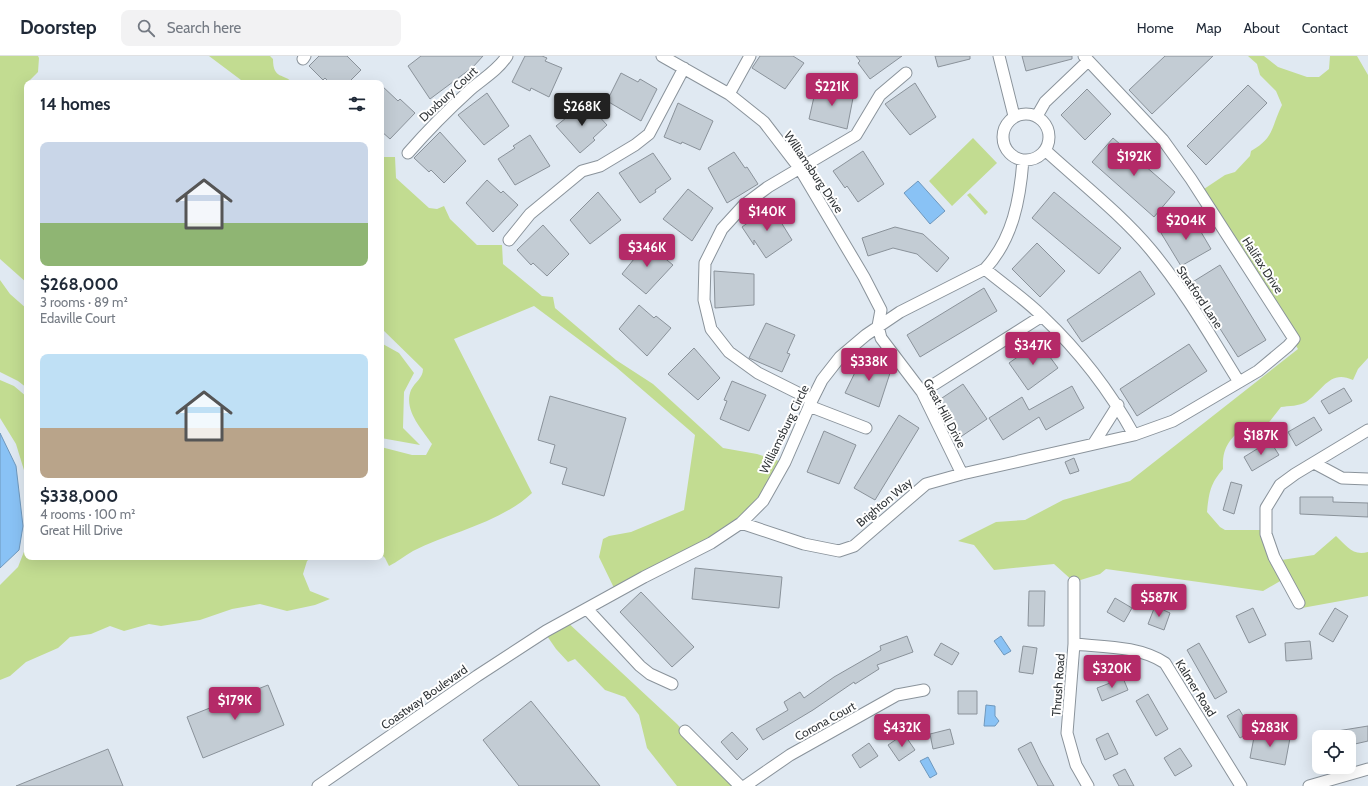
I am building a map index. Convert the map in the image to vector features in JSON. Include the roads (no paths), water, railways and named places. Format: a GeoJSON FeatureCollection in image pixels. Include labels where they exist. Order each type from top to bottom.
{"type":"FeatureCollection","features":[{"type":"Feature","properties":{"kind":"street","name":"Duxbury Court"},"geometry":{"type":"LineString","coordinates":[[408,153],[450,109],[501,66],[507,56]]}},
{"type":"Feature","properties":{"kind":"street","name":"Williamsburg Drive"},"geometry":{"type":"LineString","coordinates":[[662,56],[729,94],[764,122],[800,169],[864,277],[881,310],[878,326]]}},
{"type":"Feature","properties":{"kind":"street"},"geometry":{"type":"LineString","coordinates":[[729,94],[750,56]]}},
{"type":"Feature","properties":{"kind":"street"},"geometry":{"type":"LineString","coordinates":[[999,56],[1014,116]]}},
{"type":"Feature","properties":{"kind":"street"},"geometry":{"type":"LineString","coordinates":[[1037,116],[1045,102],[1086,58]]}},
{"type":"Feature","properties":{"kind":"street","name":"Halifax Drive"},"geometry":{"type":"LineString","coordinates":[[1086,58],[1163,140],[1191,179],[1294,338],[1288,346],[1258,371],[1173,421],[1134,435]]}},
{"type":"Feature","properties":{"kind":"street"},"geometry":{"type":"LineString","coordinates":[[509,240],[530,214],[582,171],[600,166],[636,145],[649,134],[684,68]]}},
{"type":"Feature","properties":{"kind":"street"},"geometry":{"type":"LineString","coordinates":[[866,428],[810,403],[758,373],[728,352],[711,329],[704,300],[705,263],[722,229],[744,205],[768,187],[856,135],[880,95],[906,73]]}},
{"type":"Feature","properties":{"kind":"street"},"geometry":{"type":"LineString","coordinates":[[1025,113],[1037,116],[1044,122],[1049,131],[1049,141],[1045,150],[1039,156],[1031,160],[1023,160],[1010,154],[1003,141],[1004,127],[1014,116],[1025,113]]}},
{"type":"Feature","properties":{"kind":"street","name":"Stratford Lane"},"geometry":{"type":"LineString","coordinates":[[1045,150],[1131,229],[1151,250],[1191,304],[1239,382]]}},
{"type":"Feature","properties":{"kind":"street","name":"Williamsburg Circle"},"geometry":{"type":"LineString","coordinates":[[546,631],[644,577],[711,543],[741,523],[763,501],[785,462],[810,403],[822,380],[840,357],[878,326],[900,312],[985,269],[992,262],[1002,246],[1014,220],[1021,183],[1023,160]]}},
{"type":"Feature","properties":{"kind":"street"},"geometry":{"type":"LineString","coordinates":[[985,269],[1042,316],[1091,369],[1118,405],[1134,435]]}},
{"type":"Feature","properties":{"kind":"street"},"geometry":{"type":"LineString","coordinates":[[922,392],[1042,316]]}},
{"type":"Feature","properties":{"kind":"street","name":"Great Hill Drive"},"geometry":{"type":"LineString","coordinates":[[878,326],[881,338],[922,392],[962,474]]}},
{"type":"Feature","properties":{"kind":"street"},"geometry":{"type":"LineString","coordinates":[[1094,443],[1118,405]]}},
{"type":"Feature","properties":{"kind":"street"},"geometry":{"type":"LineString","coordinates":[[1299,603],[1274,557],[1266,534],[1266,508],[1280,485],[1368,430]]}},
{"type":"Feature","properties":{"kind":"street","name":"Brighton Way"},"geometry":{"type":"LineString","coordinates":[[741,523],[804,544],[839,551],[854,546],[926,484],[962,474],[1134,435]]}},
{"type":"Feature","properties":{"kind":"street"},"geometry":{"type":"LineString","coordinates":[[1314,463],[1342,478],[1368,479]]}},
{"type":"Feature","properties":{"kind":"street","name":"Thrush Road"},"geometry":{"type":"LineString","coordinates":[[1074,582],[1074,644],[1068,733],[1076,765],[1088,786]]}},
{"type":"Feature","properties":{"kind":"street"},"geometry":{"type":"LineString","coordinates":[[587,609],[640,666],[650,674],[672,684]]}},
{"type":"Feature","properties":{"kind":"street","name":"Coastway Boulevard"},"geometry":{"type":"LineString","coordinates":[[318,786],[477,676],[546,631]]}},
{"type":"Feature","properties":{"kind":"street","name":"Kalmer Road"},"geometry":{"type":"LineString","coordinates":[[1074,644],[1124,648],[1155,656],[1165,663],[1241,786]]}},
{"type":"Feature","properties":{"kind":"street","name":"Corona Court"},"geometry":{"type":"LineString","coordinates":[[745,786],[790,755],[897,695],[924,690]]}},
{"type":"Feature","properties":{"kind":"street"},"geometry":{"type":"LineString","coordinates":[[685,731],[740,786]]}},
{"type":"Feature","properties":{"kind":"street"},"geometry":{"type":"LineString","coordinates":[[1309,786],[1368,769]]}},
{"type":"Feature","properties":{"kind":"water"},"geometry":{"type":"Polygon","coordinates":[[[918,181],[945,211],[930,224],[904,193],[918,181]]]}},
{"type":"Feature","properties":{"kind":"water"},"geometry":{"type":"Polygon","coordinates":[[[0,433],[16,466],[23,526],[19,550],[0,568],[0,433]]]}},
{"type":"Feature","properties":{"kind":"water"},"geometry":{"type":"Polygon","coordinates":[[[1001,636],[1011,651],[1004,655],[994,641],[1001,636]]]}},
{"type":"Feature","properties":{"kind":"water"},"geometry":{"type":"Polygon","coordinates":[[[986,705],[995,706],[995,716],[999,721],[995,726],[984,726],[986,705]]]}},
{"type":"Feature","properties":{"kind":"water"},"geometry":{"type":"Polygon","coordinates":[[[928,757],[937,774],[930,778],[920,761],[928,757]]]}}]}
